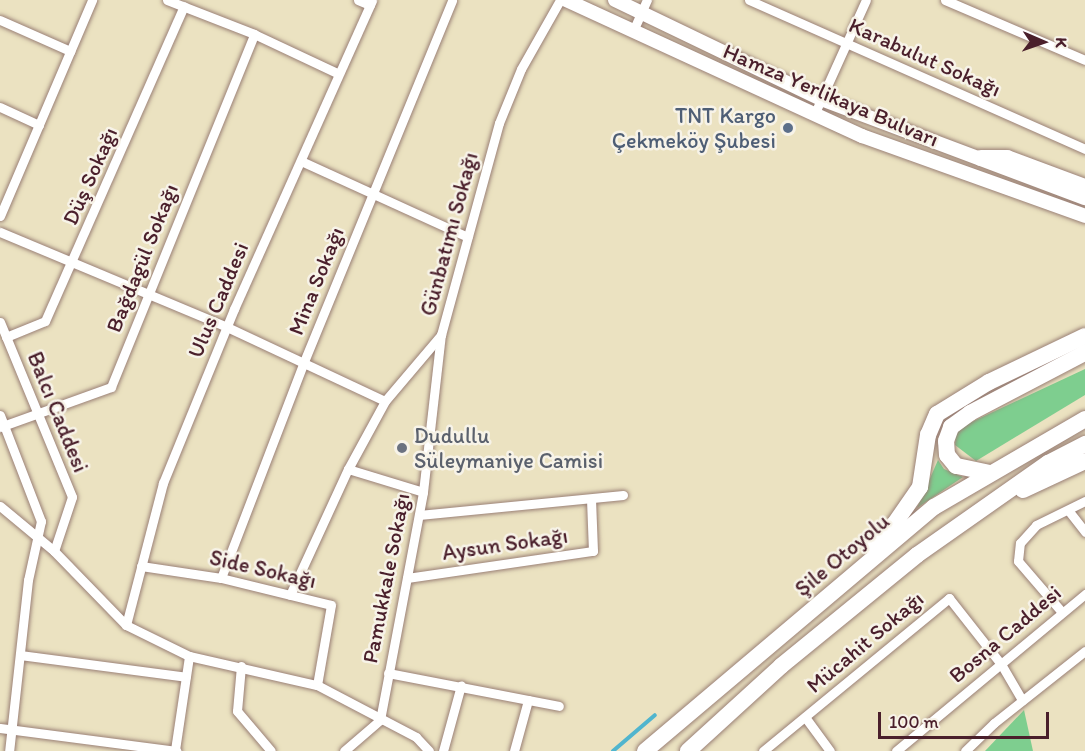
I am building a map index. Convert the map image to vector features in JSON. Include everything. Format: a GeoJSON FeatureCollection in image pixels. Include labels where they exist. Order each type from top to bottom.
{"type":"FeatureCollection","features":[{"type":"Feature","properties":{"kind":"highway"},"geometry":{"type":"LineString","coordinates":[[981,158],[1007,158],[1080,184]]}},
{"type":"Feature","properties":{"kind":"highway"},"geometry":{"type":"LineString","coordinates":[[813,608],[895,523],[920,487],[928,435],[937,414],[989,382],[1085,336]]}},
{"type":"Feature","properties":{"kind":"highway"},"geometry":{"type":"LineString","coordinates":[[990,473],[968,470],[952,460],[946,441],[951,427],[970,413],[1085,353]]}},
{"type":"Feature","properties":{"kind":"highway","name":"Şile Otoyolu"},"geometry":{"type":"LineString","coordinates":[[645,751],[934,507],[1085,419]]}},
{"type":"Feature","properties":{"kind":"highway"},"geometry":{"type":"LineString","coordinates":[[688,751],[781,666],[973,513],[1085,444]]}},
{"type":"Feature","properties":{"kind":"highway"},"geometry":{"type":"LineString","coordinates":[[973,513],[1085,461]]}},
{"type":"Feature","properties":{"kind":"main road","name":"Hamza Yerlikaya Bulvarı"},"geometry":{"type":"LineString","coordinates":[[566,0],[814,115],[1085,216]]}},
{"type":"Feature","properties":{"kind":"main road","name":"Hamza Yerlikaya Bulvarı"},"geometry":{"type":"LineString","coordinates":[[615,0],[644,6],[821,99],[1085,198]]}},
{"type":"Feature","properties":{"kind":"street"},"geometry":{"type":"LineString","coordinates":[[0,216],[92,0]]}},
{"type":"Feature","properties":{"kind":"street"},"geometry":{"type":"LineString","coordinates":[[167,0],[254,34],[338,73]]}},
{"type":"Feature","properties":{"kind":"street"},"geometry":{"type":"LineString","coordinates":[[358,0],[371,3]]}},
{"type":"Feature","properties":{"kind":"street","name":"Mina Sokağı"},"geometry":{"type":"LineString","coordinates":[[221,578],[303,364],[452,0]]}},
{"type":"Feature","properties":{"kind":"street","name":"Günbatımı Sokağı"},"geometry":{"type":"LineString","coordinates":[[290,595],[348,469],[385,401],[441,335],[503,112],[520,69],[560,0]]}},
{"type":"Feature","properties":{"kind":"street","name":"Karabulut Sokağı"},"geometry":{"type":"LineString","coordinates":[[749,0],[1085,149]]}},
{"type":"Feature","properties":{"kind":"street"},"geometry":{"type":"LineString","coordinates":[[814,115],[866,0]]}},
{"type":"Feature","properties":{"kind":"street"},"geometry":{"type":"LineString","coordinates":[[945,0],[1085,60]]}},
{"type":"Feature","properties":{"kind":"street","name":"Ulus Caddesi"},"geometry":{"type":"LineString","coordinates":[[126,625],[164,483],[227,327],[371,3]]}},
{"type":"Feature","properties":{"kind":"street","name":"Düş Sokağı"},"geometry":{"type":"LineString","coordinates":[[6,337],[45,321],[184,6]]}},
{"type":"Feature","properties":{"kind":"street"},"geometry":{"type":"LineString","coordinates":[[633,31],[644,6]]}},
{"type":"Feature","properties":{"kind":"street"},"geometry":{"type":"LineString","coordinates":[[0,20],[70,51]]}},
{"type":"Feature","properties":{"kind":"street","name":"Bağdagül Sokağı"},"geometry":{"type":"LineString","coordinates":[[2,426],[111,387],[254,34]]}},
{"type":"Feature","properties":{"kind":"street"},"geometry":{"type":"LineString","coordinates":[[0,107],[39,125]]}},
{"type":"Feature","properties":{"kind":"street"},"geometry":{"type":"LineString","coordinates":[[302,161],[468,237]]}},
{"type":"Feature","properties":{"kind":"street"},"geometry":{"type":"LineString","coordinates":[[0,232],[227,327],[385,401]]}},
{"type":"Feature","properties":{"kind":"street","name":"Balcı Caddesi"},"geometry":{"type":"LineString","coordinates":[[0,322],[72,497],[54,551]]}},
{"type":"Feature","properties":{"kind":"street","name":"Pamukkale Sokağı"},"geometry":{"type":"LineString","coordinates":[[380,720],[423,492],[441,335]]}},
{"type":"Feature","properties":{"kind":"street"},"geometry":{"type":"LineString","coordinates":[[0,415],[2,426],[41,521],[20,655],[9,751]]}},
{"type":"Feature","properties":{"kind":"street"},"geometry":{"type":"LineString","coordinates":[[348,469],[423,492]]}},
{"type":"Feature","properties":{"kind":"street"},"geometry":{"type":"LineString","coordinates":[[418,515],[623,495]]}},
{"type":"Feature","properties":{"kind":"street","name":"Aysun Sokağı"},"geometry":{"type":"LineString","coordinates":[[407,578],[593,551],[591,499]]}},
{"type":"Feature","properties":{"kind":"street"},"geometry":{"type":"LineString","coordinates":[[1061,611],[1018,561],[1020,543],[1035,525],[1085,501]]}},
{"type":"Feature","properties":{"kind":"street"},"geometry":{"type":"LineString","coordinates":[[0,507],[54,551],[126,625],[189,656],[317,685],[380,720],[416,736],[429,751]]}},
{"type":"Feature","properties":{"kind":"street"},"geometry":{"type":"LineString","coordinates":[[1068,510],[1085,532]]}},
{"type":"Feature","properties":{"kind":"street","name":"Side Sokağı"},"geometry":{"type":"LineString","coordinates":[[141,566],[221,578],[331,605],[317,685]]}},
{"type":"Feature","properties":{"kind":"street","name":"Bosna Caddesi"},"geometry":{"type":"LineString","coordinates":[[896,751],[1061,611],[1085,594]]}},
{"type":"Feature","properties":{"kind":"street","name":"Mücahit Sokağı"},"geometry":{"type":"LineString","coordinates":[[763,751],[949,598],[1001,664],[1022,700]]}},
{"type":"Feature","properties":{"kind":"street"},"geometry":{"type":"LineString","coordinates":[[965,751],[1022,700],[1085,651]]}},
{"type":"Feature","properties":{"kind":"street"},"geometry":{"type":"LineString","coordinates":[[20,655],[186,677]]}},
{"type":"Feature","properties":{"kind":"street"},"geometry":{"type":"LineString","coordinates":[[0,728],[176,750],[189,656]]}},
{"type":"Feature","properties":{"kind":"street"},"geometry":{"type":"LineString","coordinates":[[241,666],[237,711],[271,751]]}},
{"type":"Feature","properties":{"kind":"street"},"geometry":{"type":"LineString","coordinates":[[388,673],[559,706]]}},
{"type":"Feature","properties":{"kind":"street"},"geometry":{"type":"LineString","coordinates":[[443,751],[461,686]]}},
{"type":"Feature","properties":{"kind":"street"},"geometry":{"type":"LineString","coordinates":[[514,751],[528,700]]}},
{"type":"Feature","properties":{"kind":"street"},"geometry":{"type":"LineString","coordinates":[[805,717],[830,751]]}},
{"type":"Feature","properties":{"kind":"street"},"geometry":{"type":"LineString","coordinates":[[344,751],[380,720]]}},
{"type":"Feature","properties":{"kind":"green space"},"geometry":{"type":"Polygon","coordinates":[[[1085,369],[1085,395],[976,461],[955,445],[956,433],[963,426],[1085,369]]]}},
{"type":"Feature","properties":{"kind":"green space"},"geometry":{"type":"Polygon","coordinates":[[[938,460],[944,469],[963,477],[917,508],[938,460]]]}},
{"type":"Feature","properties":{"kind":"green space"},"geometry":{"type":"Polygon","coordinates":[[[1024,710],[1033,751],[985,751],[1024,710]]]}},
{"type":"Feature","properties":{"kind":"waterway"},"geometry":{"type":"LineString","coordinates":[[613,751],[655,715]]}},
{"type":"Feature","properties":{"kind":"place","name":"TNT Kargo Çekmeköy Şubesi"},"geometry":{"type":"Point","coordinates":[788,128]}},
{"type":"Feature","properties":{"kind":"place","name":"Dudullu Süleymaniye Camisi"},"geometry":{"type":"Point","coordinates":[402,448]}}]}
